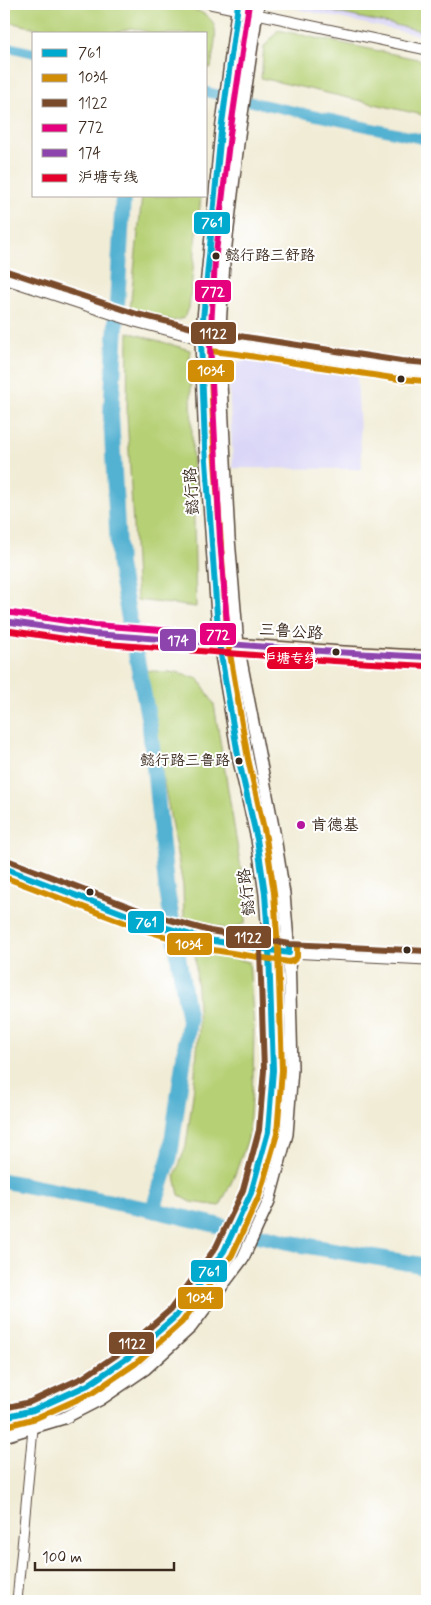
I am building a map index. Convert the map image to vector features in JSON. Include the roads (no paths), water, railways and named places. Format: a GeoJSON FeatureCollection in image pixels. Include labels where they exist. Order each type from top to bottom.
{"type":"FeatureCollection","features":[{"type":"Feature","properties":{"kind":"main road","name":"三鲁公路"},"geometry":{"type":"LineString","coordinates":[[4,621],[86,633],[335,652],[427,656]]}},
{"type":"Feature","properties":{"kind":"street"},"geometry":{"type":"LineString","coordinates":[[210,4],[257,9],[427,50]]}},
{"type":"Feature","properties":{"kind":"street","name":"懿行路"},"geometry":{"type":"LineString","coordinates":[[4,1417],[33,1410],[88,1385],[129,1357],[176,1316],[224,1251],[251,1193],[268,1132],[272,1070],[269,950],[265,894],[257,839],[239,761],[219,643],[205,447],[201,340],[221,131],[237,6]]}},
{"type":"Feature","properties":{"kind":"street","name":"懿行路"},"geometry":{"type":"LineString","coordinates":[[32,1428],[64,1418],[101,1399],[145,1368],[191,1327],[243,1258],[270,1201],[287,1134],[292,1069],[289,953],[284,894],[275,836],[238,644],[229,539],[219,344],[224,262],[239,135],[257,9]]}},
{"type":"Feature","properties":{"kind":"street"},"geometry":{"type":"LineString","coordinates":[[4,279],[135,322],[219,344],[400,370],[427,372]]}},
{"type":"Feature","properties":{"kind":"street"},"geometry":{"type":"LineString","coordinates":[[4,868],[146,922],[208,940],[289,953],[427,960]]}},
{"type":"Feature","properties":{"kind":"street"},"geometry":{"type":"LineString","coordinates":[[17,1601],[33,1410]]}},
{"type":"Feature","properties":{"kind":"street"},"geometry":{"type":"LineString","coordinates":[[4,1436],[32,1428]]}},
{"type":"Feature","properties":{"kind":"waterway"},"geometry":{"type":"LineString","coordinates":[[4,46],[32,53]]}},
{"type":"Feature","properties":{"kind":"waterway"},"geometry":{"type":"LineString","coordinates":[[208,92],[427,140]]}},
{"type":"Feature","properties":{"kind":"waterway"},"geometry":{"type":"LineString","coordinates":[[123,198],[111,415],[119,566],[150,727],[166,885],[189,1021],[170,1156],[153,1210]]}},
{"type":"Feature","properties":{"kind":"waterway"},"geometry":{"type":"LineString","coordinates":[[4,1181],[153,1210],[297,1244],[427,1266]]}},
{"type":"Feature","properties":{"kind":"place","name":"懿行路三舒路"},"geometry":{"type":"Point","coordinates":[216,256]}},
{"type":"Feature","properties":{"kind":"place","name":"懿行路三鲁路"},"geometry":{"type":"Point","coordinates":[239,761]}},
{"type":"Feature","properties":{"kind":"place","name":"肯德基"},"geometry":{"type":"Point","coordinates":[301,825]}}]}
